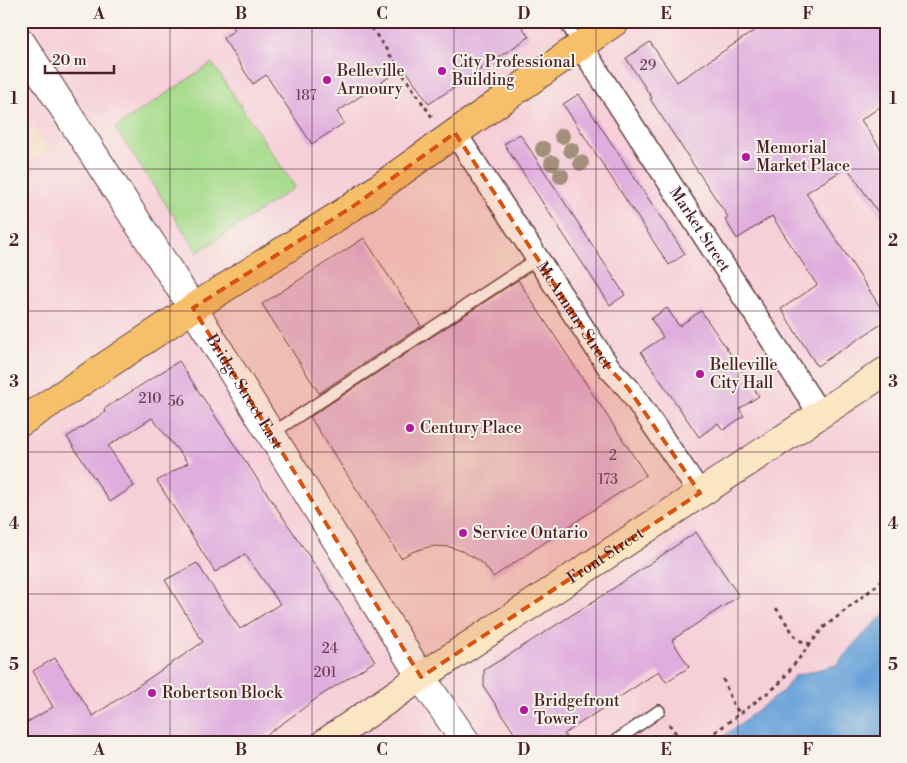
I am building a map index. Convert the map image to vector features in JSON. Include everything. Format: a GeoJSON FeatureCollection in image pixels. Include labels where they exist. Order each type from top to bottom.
{"type":"FeatureCollection","features":[{"type":"Feature","properties":{"kind":"main road"},"geometry":{"type":"LineString","coordinates":[[21,422],[193,308],[352,207],[616,21]]}},
{"type":"Feature","properties":{"kind":"main road","name":"Front Street"},"geometry":{"type":"LineString","coordinates":[[326,742],[421,677],[886,371]]}},
{"type":"Feature","properties":{"kind":"street","name":"Bridge Street East"},"geometry":{"type":"LineString","coordinates":[[21,42],[193,308],[421,677],[466,742]]}},
{"type":"Feature","properties":{"kind":"street","name":"Market Street"},"geometry":{"type":"LineString","coordinates":[[580,45],[820,414]]}},
{"type":"Feature","properties":{"kind":"street","name":"McAnnany Street"},"geometry":{"type":"LineString","coordinates":[[455,133],[610,369],[628,388],[700,493]]}},
{"type":"Feature","properties":{"kind":"lane"},"geometry":{"type":"LineString","coordinates":[[564,21],[580,45]]}},
{"type":"Feature","properties":{"kind":"lane"},"geometry":{"type":"LineString","coordinates":[[271,434],[537,258]]}},
{"type":"Feature","properties":{"kind":"lane"},"geometry":{"type":"LineString","coordinates":[[614,742],[660,711]]}},
{"type":"Feature","properties":{"kind":"path"},"geometry":{"type":"LineString","coordinates":[[367,21],[432,117]]}},
{"type":"Feature","properties":{"kind":"path"},"geometry":{"type":"LineString","coordinates":[[702,742],[778,685],[824,628],[886,578]]}},
{"type":"Feature","properties":{"kind":"path"},"geometry":{"type":"LineString","coordinates":[[776,608],[794,636],[801,641],[811,644]]}},
{"type":"Feature","properties":{"kind":"path"},"geometry":{"type":"LineString","coordinates":[[723,679],[732,704],[740,714]]}},
{"type":"Feature","properties":{"kind":"path"},"geometry":{"type":"LineString","coordinates":[[677,734],[682,742]]}},
{"type":"Feature","properties":{"kind":"highlighted area"},"geometry":{"type":"Polygon","coordinates":[[[455,133],[610,369],[628,388],[700,493],[421,677],[193,308],[352,207],[455,133]]]}},
{"type":"Feature","properties":{"kind":"shaded area"},"geometry":{"type":"Polygon","coordinates":[[[21,21],[886,21],[886,612],[836,665],[794,676],[784,690],[716,742],[21,742],[21,167],[48,150],[21,108],[21,21]]]}},
{"type":"Feature","properties":{"kind":"green space"},"geometry":{"type":"Polygon","coordinates":[[[212,63],[295,187],[198,252],[115,128],[212,63]]]}},
{"type":"Feature","properties":{"kind":"water"},"geometry":{"type":"Polygon","coordinates":[[[886,612],[886,742],[716,742],[784,690],[794,676],[836,665],[886,612]]]}},
{"type":"Feature","properties":{"kind":"building","name":"Belleville Armoury"},"geometry":{"type":"Polygon","coordinates":[[[229,21],[518,21],[529,37],[429,104],[404,67],[337,112],[344,123],[312,144],[266,75],[253,84],[223,38],[235,30],[229,21]]]}},
{"type":"Feature","properties":{"kind":"building","name":"Memorial Market Place"},"geometry":{"type":"Polygon","coordinates":[[[769,21],[886,21],[886,103],[861,120],[886,157],[886,224],[847,167],[806,193],[886,316],[886,321],[817,366],[781,309],[817,285],[772,216],[737,239],[725,219],[728,217],[650,99],[652,98],[626,58],[650,42],[677,82],[769,21]]]}},
{"type":"Feature","properties":{"kind":"building"},"geometry":{"type":"Polygon","coordinates":[[[579,94],[685,254],[669,265],[563,104],[579,94]]]}},
{"type":"Feature","properties":{"kind":"building"},"geometry":{"type":"Polygon","coordinates":[[[520,134],[625,295],[610,305],[504,144],[520,134]]]}},
{"type":"Feature","properties":{"kind":"building"},"geometry":{"type":"Polygon","coordinates":[[[364,238],[421,326],[319,393],[262,304],[364,238]]]}},
{"type":"Feature","properties":{"kind":"building","name":"Century Place"},"geometry":{"type":"Polygon","coordinates":[[[518,280],[646,475],[493,577],[485,566],[475,558],[450,547],[436,546],[424,548],[401,558],[310,417],[518,280]]]}},
{"type":"Feature","properties":{"kind":"building","name":"Belleville City Hall"},"geometry":{"type":"Polygon","coordinates":[[[667,308],[679,326],[701,311],[759,396],[739,409],[744,416],[723,430],[718,423],[699,437],[641,352],[663,337],[651,319],[667,308]]]}},
{"type":"Feature","properties":{"kind":"building"},"geometry":{"type":"Polygon","coordinates":[[[179,361],[323,577],[375,661],[320,696],[257,742],[21,742],[21,726],[53,707],[33,671],[55,658],[93,716],[203,642],[165,580],[197,563],[240,629],[280,604],[245,554],[215,572],[157,481],[188,463],[152,418],[108,446],[134,486],[110,502],[67,437],[105,412],[104,409],[179,361]]]}},
{"type":"Feature","properties":{"kind":"building"},"geometry":{"type":"Polygon","coordinates":[[[696,532],[739,596],[672,640],[689,667],[666,682],[659,671],[564,734],[569,742],[520,742],[484,687],[484,670],[608,592],[696,532]]]}},
{"type":"Feature","properties":{"kind":"place","name":"City Professional Building"},"geometry":{"type":"Point","coordinates":[442,71]}},
{"type":"Feature","properties":{"kind":"place","name":"Belleville Armoury"},"geometry":{"type":"Point","coordinates":[327,80]}},
{"type":"Feature","properties":{"kind":"place","name":"Memorial Market Place"},"geometry":{"type":"Point","coordinates":[746,157]}},
{"type":"Feature","properties":{"kind":"place","name":"Belleville City Hall"},"geometry":{"type":"Point","coordinates":[700,374]}},
{"type":"Feature","properties":{"kind":"place","name":"Century Place"},"geometry":{"type":"Point","coordinates":[410,428]}},
{"type":"Feature","properties":{"kind":"place","name":"Service Ontario"},"geometry":{"type":"Point","coordinates":[463,533]}},
{"type":"Feature","properties":{"kind":"place","name":"Robertson Block"},"geometry":{"type":"Point","coordinates":[152,693]}},
{"type":"Feature","properties":{"kind":"place","name":"Bridgefront Tower"},"geometry":{"type":"Point","coordinates":[524,710]}}]}
